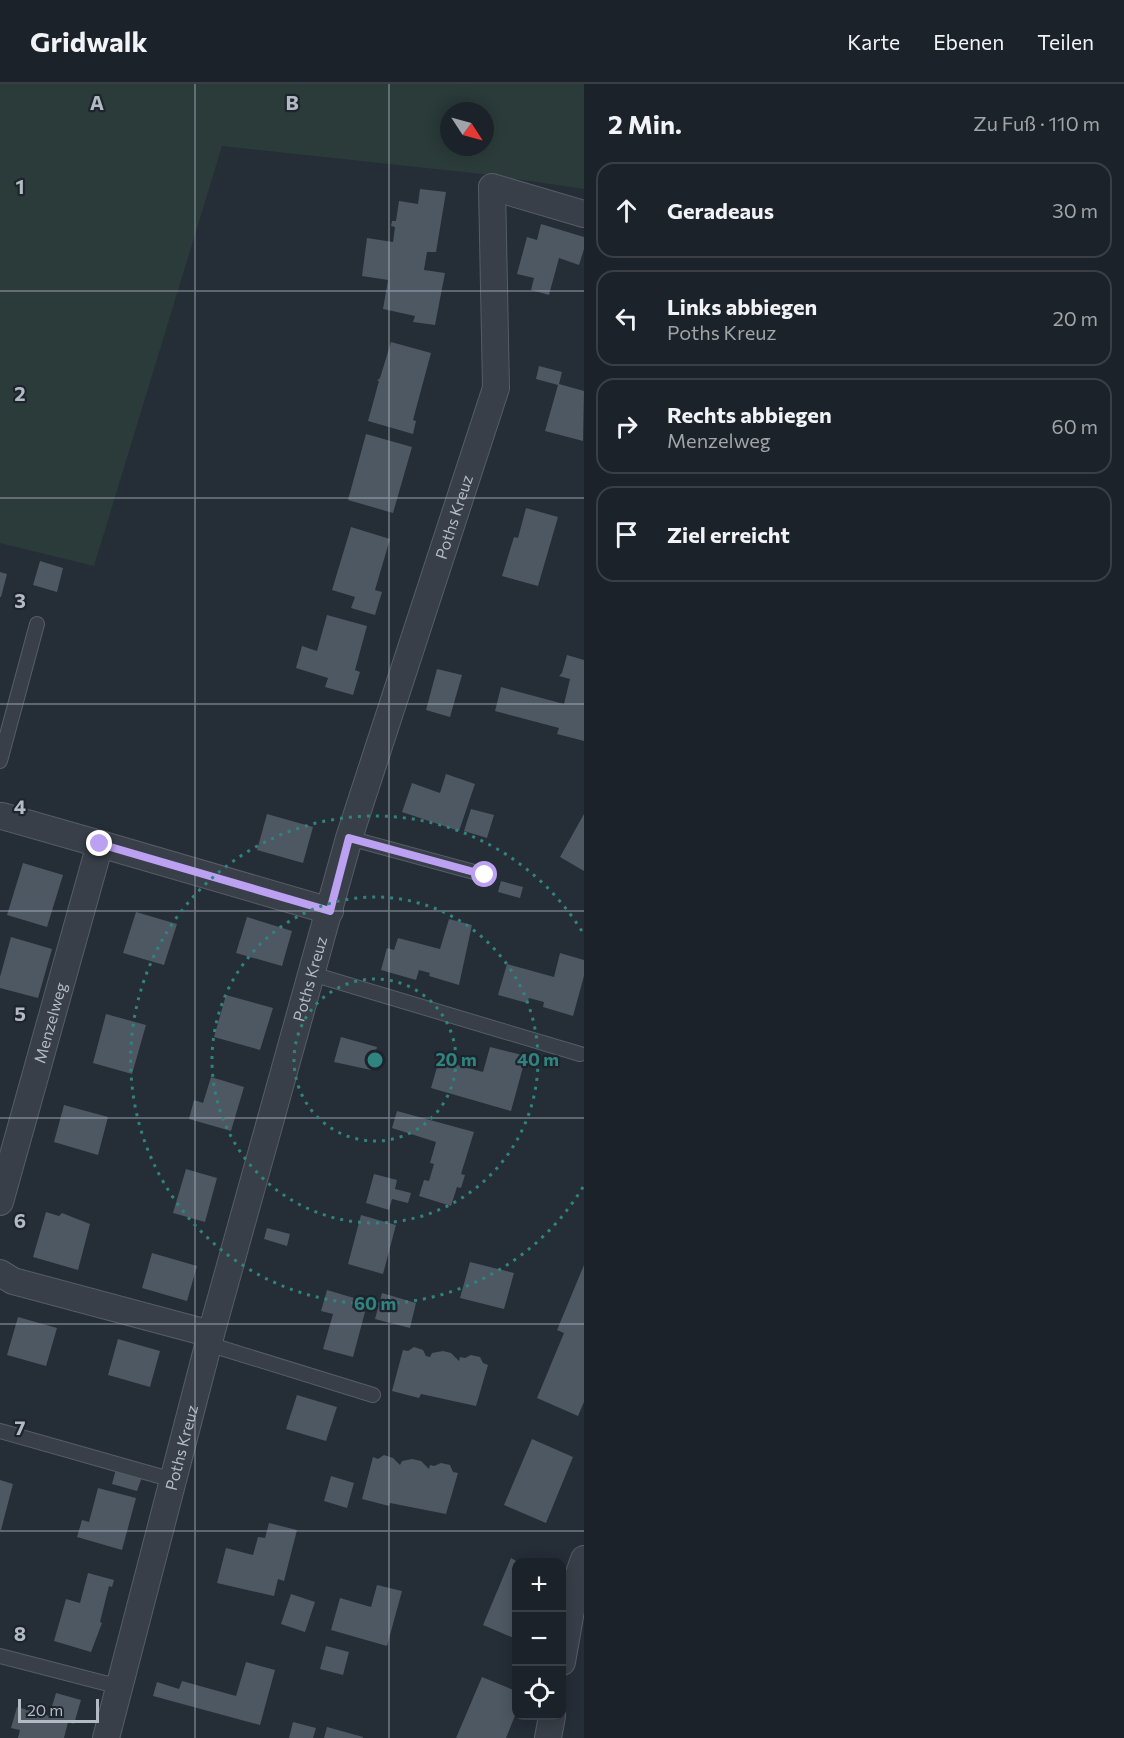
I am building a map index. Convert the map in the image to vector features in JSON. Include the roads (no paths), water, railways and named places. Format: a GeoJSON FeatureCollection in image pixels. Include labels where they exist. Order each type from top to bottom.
{"type":"FeatureCollection","features":[{"type":"Feature","properties":{"kind":"street","name":"Poths Kreuz"},"geometry":{"type":"LineString","coordinates":[[106,1738],[210,1339],[349,838],[496,388],[492,187],[584,214]]}},
{"type":"Feature","properties":{"kind":"street"},"geometry":{"type":"LineString","coordinates":[[1,816],[330,911]]}},
{"type":"Feature","properties":{"kind":"street","name":"Menzelweg"},"geometry":{"type":"LineString","coordinates":[[0,1202],[100,844]]}},
{"type":"Feature","properties":{"kind":"street"},"geometry":{"type":"LineString","coordinates":[[0,1274],[13,1281],[210,1339]]}},
{"type":"Feature","properties":{"kind":"street"},"geometry":{"type":"LineString","coordinates":[[566,1635],[576,1582],[584,1559]]}},
{"type":"Feature","properties":{"kind":"street"},"geometry":{"type":"LineString","coordinates":[[548,1738],[551,1720]]}},
{"type":"Feature","properties":{"kind":"lane"},"geometry":{"type":"LineString","coordinates":[[0,761],[38,624]]}},
{"type":"Feature","properties":{"kind":"lane"},"geometry":{"type":"LineString","coordinates":[[349,838],[485,875]]}},
{"type":"Feature","properties":{"kind":"lane"},"geometry":{"type":"LineString","coordinates":[[312,974],[580,1054]]}},
{"type":"Feature","properties":{"kind":"lane"},"geometry":{"type":"LineString","coordinates":[[210,1339],[373,1395]]}},
{"type":"Feature","properties":{"kind":"lane"},"geometry":{"type":"LineString","coordinates":[[0,1431],[173,1480]]}},
{"type":"Feature","properties":{"kind":"lane"},"geometry":{"type":"LineString","coordinates":[[0,1656],[120,1687]]}}]}
